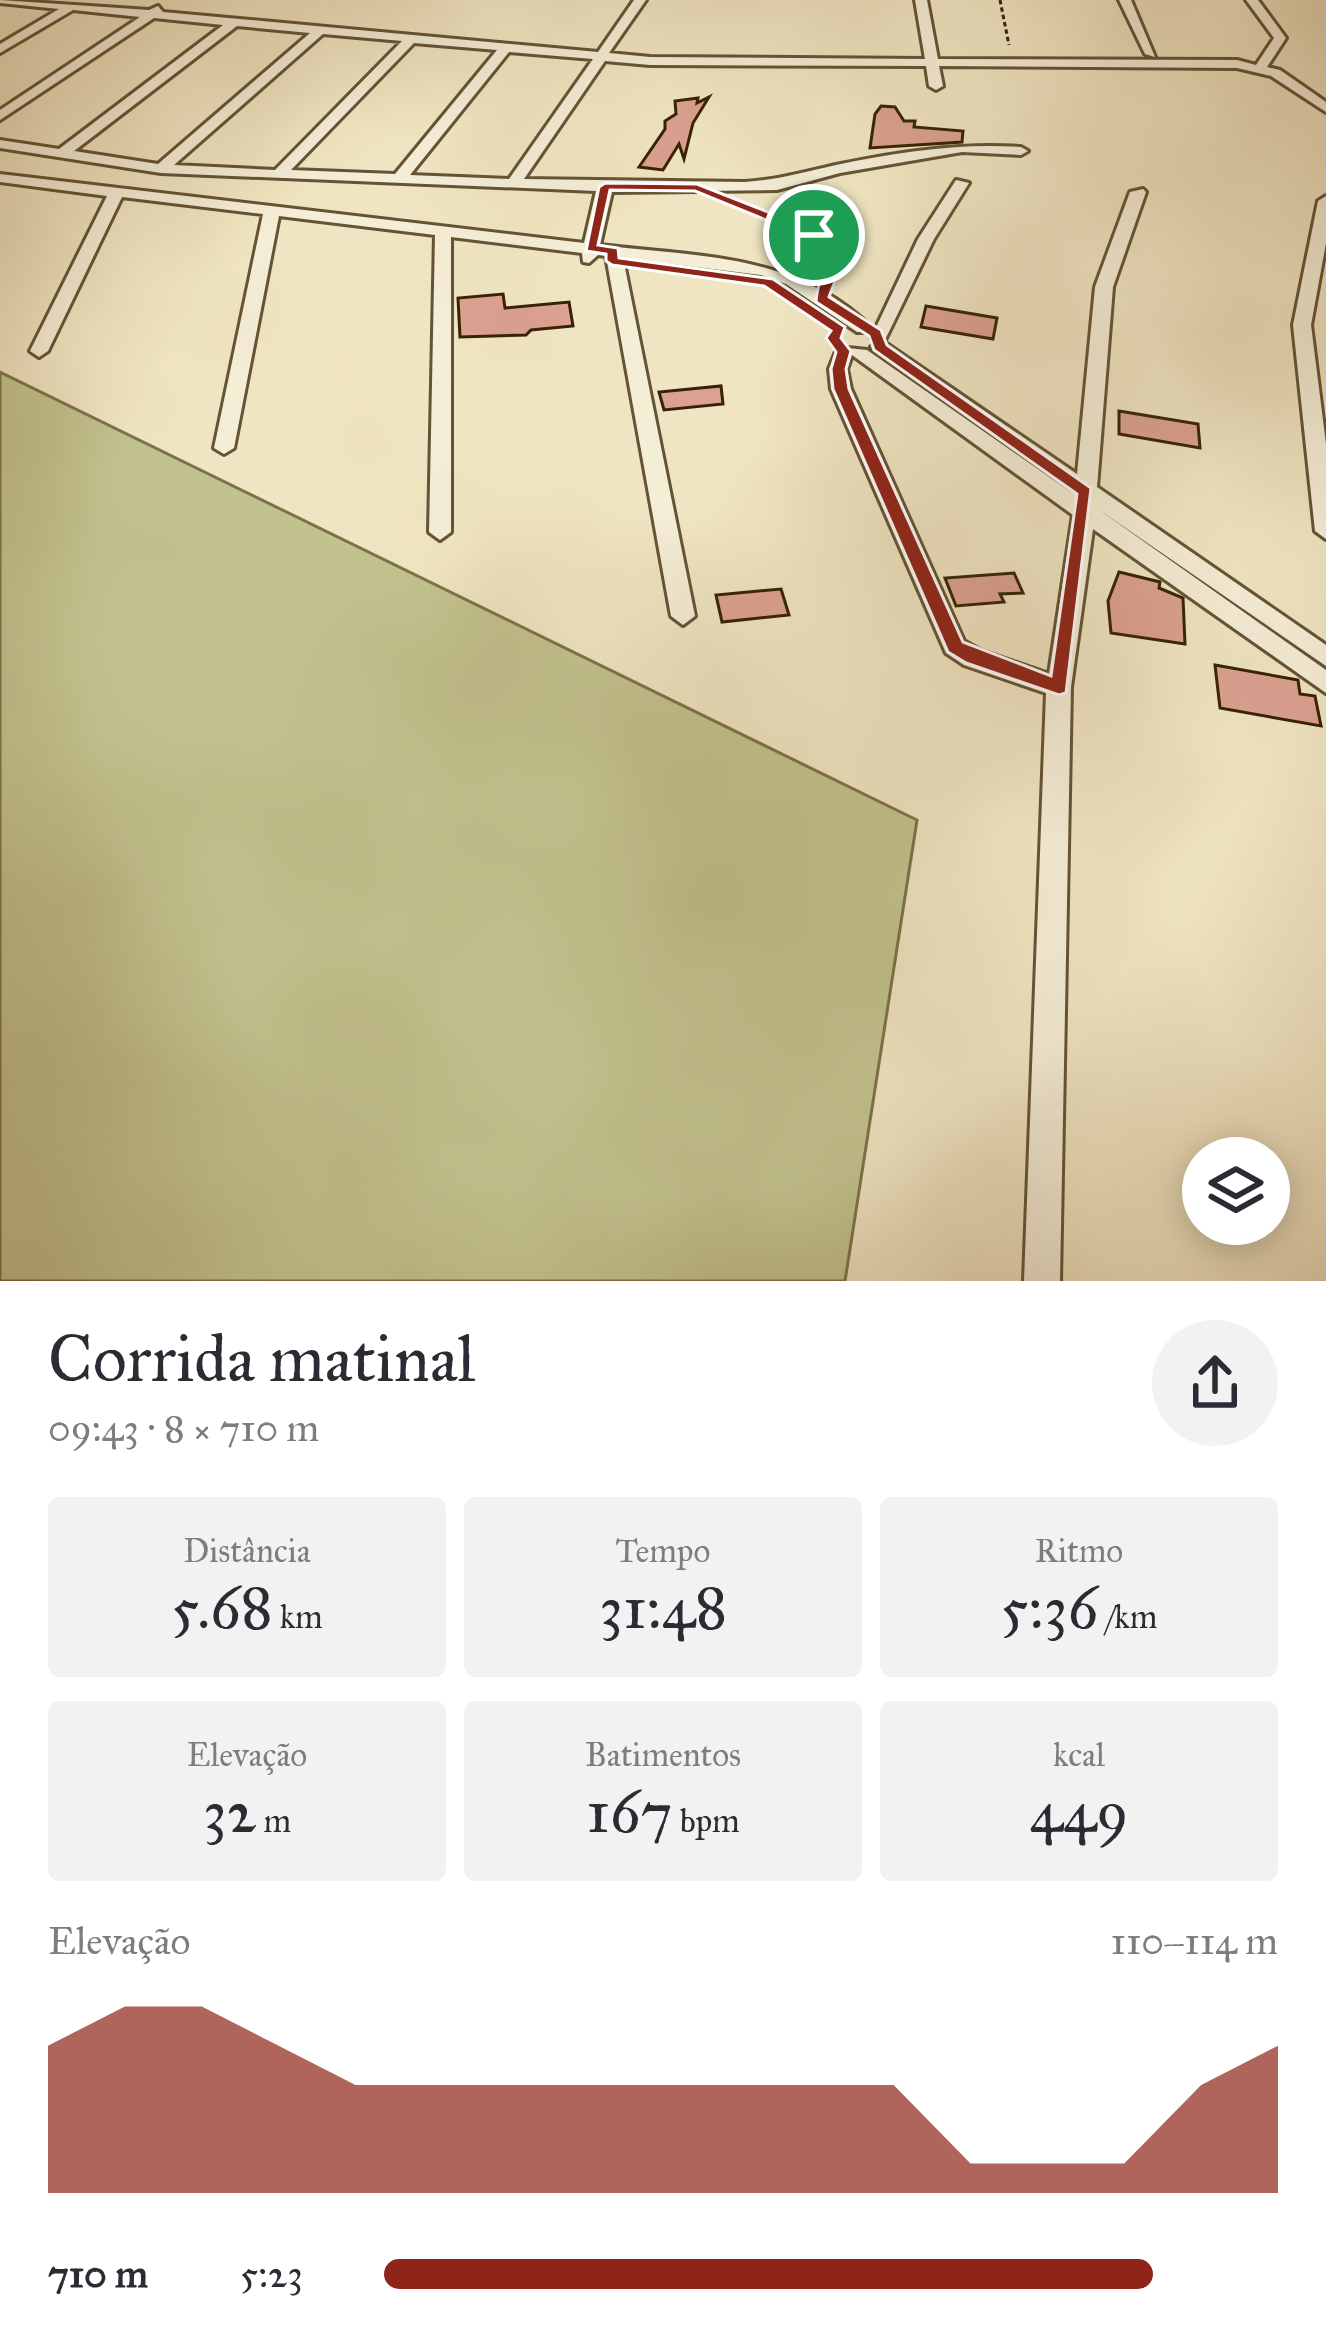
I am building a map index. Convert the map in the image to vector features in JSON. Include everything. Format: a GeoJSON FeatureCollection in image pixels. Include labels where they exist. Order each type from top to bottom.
{"type":"FeatureCollection","features":[{"type":"Feature","properties":{"kind":"street"},"geometry":{"type":"LineString","coordinates":[[0,0],[507,46],[606,50]]}},
{"type":"Feature","properties":{"kind":"street"},"geometry":{"type":"LineString","coordinates":[[144,0],[695,62],[930,53],[1263,65],[1326,108]]}},
{"type":"Feature","properties":{"kind":"street"},"geometry":{"type":"LineString","coordinates":[[513,184],[640,0]]}},
{"type":"Feature","properties":{"kind":"street"},"geometry":{"type":"LineString","coordinates":[[921,0],[936,86]]}},
{"type":"Feature","properties":{"kind":"street"},"geometry":{"type":"LineString","coordinates":[[1124,0],[1151,54]]}},
{"type":"Feature","properties":{"kind":"street"},"geometry":{"type":"LineString","coordinates":[[1252,0],[1279,34],[1280,41],[1263,65]]}},
{"type":"Feature","properties":{"kind":"street"},"geometry":{"type":"LineString","coordinates":[[0,116],[171,1]]}},
{"type":"Feature","properties":{"kind":"street"},"geometry":{"type":"LineString","coordinates":[[0,49],[72,5]]}},
{"type":"Feature","properties":{"kind":"street"},"geometry":{"type":"LineString","coordinates":[[64,152],[237,20]]}},
{"type":"Feature","properties":{"kind":"street"},"geometry":{"type":"LineString","coordinates":[[161,169],[323,28]]}},
{"type":"Feature","properties":{"kind":"street"},"geometry":{"type":"LineString","coordinates":[[279,174],[413,38]]}},
{"type":"Feature","properties":{"kind":"street"},"geometry":{"type":"LineString","coordinates":[[399,179],[507,46]]}},
{"type":"Feature","properties":{"kind":"street"},"geometry":{"type":"LineString","coordinates":[[1012,55],[1151,54],[1263,65],[1326,96]]}},
{"type":"Feature","properties":{"kind":"street"},"geometry":{"type":"LineString","coordinates":[[0,144],[161,169],[697,188],[778,185],[962,148],[1021,151]]}},
{"type":"Feature","properties":{"kind":"street"},"geometry":{"type":"LineString","coordinates":[[0,178],[114,198]]}},
{"type":"Feature","properties":{"kind":"street"},"geometry":{"type":"LineString","coordinates":[[962,183],[861,341],[838,369],[841,389],[955,646],[973,658],[1059,687]]}},
{"type":"Feature","properties":{"kind":"street"},"geometry":{"type":"LineString","coordinates":[[605,187],[601,254],[682,616]]}},
{"type":"Feature","properties":{"kind":"street"},"geometry":{"type":"LineString","coordinates":[[0,190],[114,198],[771,272],[821,299],[861,341]]}},
{"type":"Feature","properties":{"kind":"street"},"geometry":{"type":"LineString","coordinates":[[1042,1281],[1059,687],[1084,503],[1104,287],[1138,192]]}},
{"type":"Feature","properties":{"kind":"street"},"geometry":{"type":"LineString","coordinates":[[39,350],[114,198]]}},
{"type":"Feature","properties":{"kind":"street"},"geometry":{"type":"LineString","coordinates":[[1326,200],[1302,325],[1320,434],[1326,531]]}},
{"type":"Feature","properties":{"kind":"street"},"geometry":{"type":"LineString","coordinates":[[224,448],[271,216]]}},
{"type":"Feature","properties":{"kind":"street"},"geometry":{"type":"LineString","coordinates":[[440,532],[441,236]]}},
{"type":"Feature","properties":{"kind":"street"},"geometry":{"type":"LineString","coordinates":[[601,254],[768,282],[861,341],[1326,683]]}},
{"type":"Feature","properties":{"kind":"street"},"geometry":{"type":"LineString","coordinates":[[1084,503],[1326,657]]}},
{"type":"Feature","properties":{"kind":"path"},"geometry":{"type":"LineString","coordinates":[[1000,0],[1012,55]]}},
{"type":"Feature","properties":{"kind":"path"},"geometry":{"type":"LineString","coordinates":[[697,188],[774,215],[819,238],[833,268],[821,299]]}},
{"type":"Feature","properties":{"kind":"green space"},"geometry":{"type":"Polygon","coordinates":[[[0,372],[917,820],[845,1281],[0,1281],[0,372]]]}},
{"type":"Feature","properties":{"kind":"building"},"geometry":{"type":"Polygon","coordinates":[[[709,97],[693,123],[684,159],[679,144],[663,170],[639,167],[665,129],[665,121],[676,114],[675,101],[698,98],[697,103],[709,97]]]}},
{"type":"Feature","properties":{"kind":"building"},"geometry":{"type":"Polygon","coordinates":[[[881,106],[895,107],[904,121],[915,121],[914,127],[963,131],[962,142],[870,148],[875,114],[881,106]]]}},
{"type":"Feature","properties":{"kind":"building"},"geometry":{"type":"Polygon","coordinates":[[[503,294],[505,308],[569,302],[573,326],[531,330],[526,335],[460,337],[458,298],[503,294]]]}},
{"type":"Feature","properties":{"kind":"building"},"geometry":{"type":"Polygon","coordinates":[[[926,306],[997,318],[993,339],[921,327],[926,306]]]}},
{"type":"Feature","properties":{"kind":"building"},"geometry":{"type":"Polygon","coordinates":[[[721,386],[723,404],[664,410],[659,392],[721,386]]]}},
{"type":"Feature","properties":{"kind":"building"},"geometry":{"type":"Polygon","coordinates":[[[1119,411],[1198,424],[1200,448],[1119,434],[1119,411]]]}},
{"type":"Feature","properties":{"kind":"building"},"geometry":{"type":"Polygon","coordinates":[[[1119,572],[1160,582],[1159,588],[1183,598],[1185,644],[1111,633],[1108,601],[1119,572]]]}},
{"type":"Feature","properties":{"kind":"building"},"geometry":{"type":"Polygon","coordinates":[[[1014,573],[1023,593],[1000,594],[1004,602],[956,606],[945,578],[1014,573]]]}},
{"type":"Feature","properties":{"kind":"building"},"geometry":{"type":"Polygon","coordinates":[[[781,589],[789,615],[722,622],[716,595],[781,589]]]}},
{"type":"Feature","properties":{"kind":"building"},"geometry":{"type":"Polygon","coordinates":[[[1215,665],[1298,680],[1300,694],[1315,696],[1321,726],[1220,708],[1215,665]]]}},
{"type":"Feature","properties":{"kind":"route"},"geometry":{"type":"LineString","coordinates":[[605,187],[697,188],[774,215],[814,235],[824,243],[833,268],[821,299],[876,334],[880,347],[1085,492],[1059,687],[973,658],[955,646],[841,389],[838,369],[844,351],[833,338],[840,330],[768,282],[612,261],[613,250],[591,248],[605,187]]}}]}
